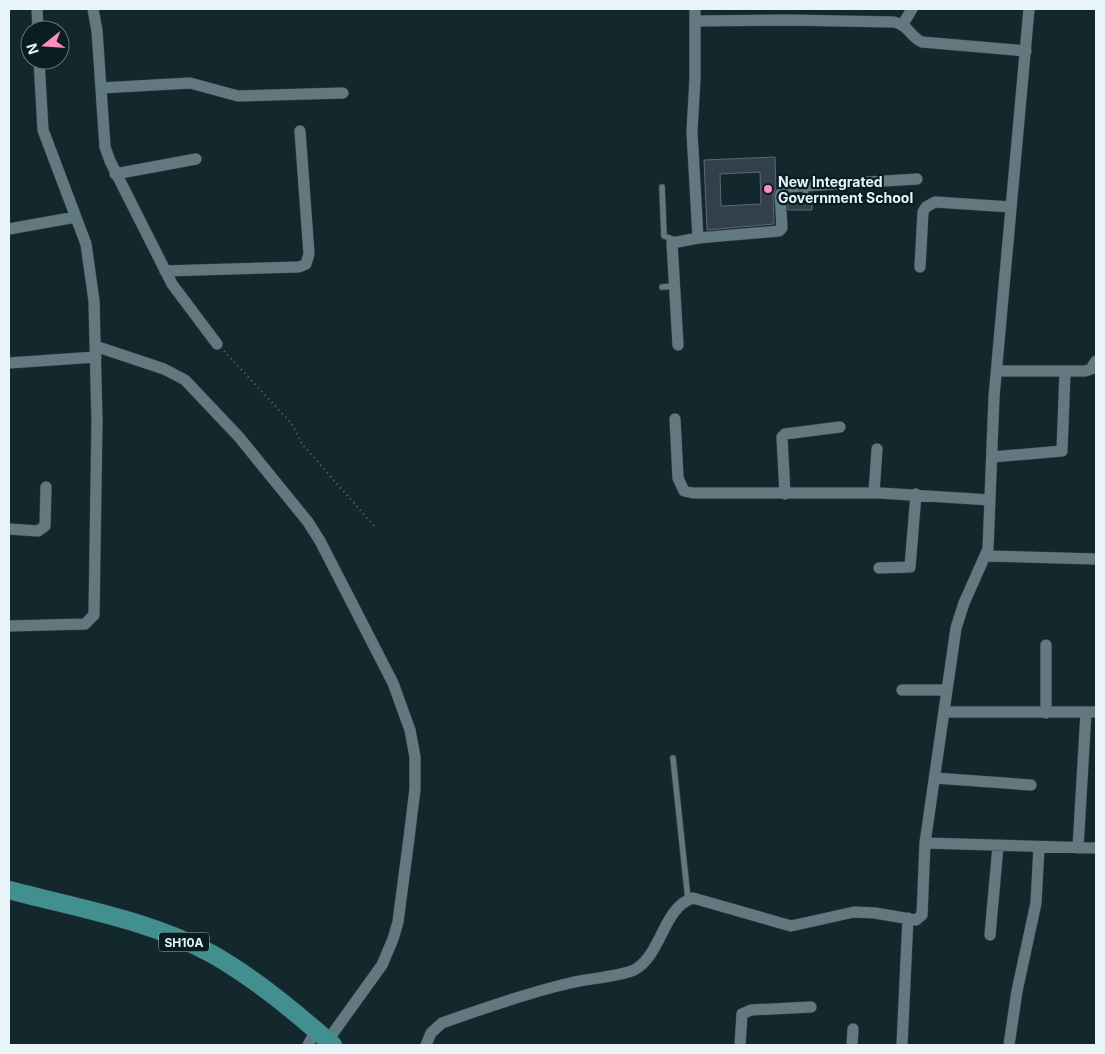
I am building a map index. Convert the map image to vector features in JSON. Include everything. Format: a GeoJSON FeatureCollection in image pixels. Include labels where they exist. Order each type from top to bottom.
{"type":"FeatureCollection","features":[{"type":"Feature","properties":{"kind":"main road","name":"SH10A"},"geometry":{"type":"LineString","coordinates":[[9,890],[141,924],[211,954],[280,999],[321,1040]]}},
{"type":"Feature","properties":{"kind":"street"},"geometry":{"type":"LineString","coordinates":[[93,9],[105,146],[115,174],[165,271],[186,305],[218,344]]}},
{"type":"Feature","properties":{"kind":"street"},"geometry":{"type":"LineString","coordinates":[[695,9],[692,132],[698,238]]}},
{"type":"Feature","properties":{"kind":"street"},"geometry":{"type":"LineString","coordinates":[[903,24],[912,9]]}},
{"type":"Feature","properties":{"kind":"street"},"geometry":{"type":"LineString","coordinates":[[426,1045],[431,1033],[442,1022],[564,984],[633,970],[642,963],[681,903],[688,899],[702,899],[791,926],[854,912],[920,919],[922,915],[925,843],[956,628],[964,603],[986,556],[997,371],[1029,9]]}},
{"type":"Feature","properties":{"kind":"street"},"geometry":{"type":"LineString","coordinates":[[696,21],[894,22],[903,24],[916,40],[922,42],[1026,51]]}},
{"type":"Feature","properties":{"kind":"street"},"geometry":{"type":"LineString","coordinates":[[9,626],[86,624],[94,614],[94,301],[86,244],[43,130],[40,70]]}},
{"type":"Feature","properties":{"kind":"street"},"geometry":{"type":"LineString","coordinates":[[101,88],[190,83],[238,96],[343,93]]}},
{"type":"Feature","properties":{"kind":"street"},"geometry":{"type":"LineString","coordinates":[[165,271],[299,267],[306,264],[309,254],[300,131]]}},
{"type":"Feature","properties":{"kind":"street"},"geometry":{"type":"LineString","coordinates":[[115,174],[196,159]]}},
{"type":"Feature","properties":{"kind":"street"},"geometry":{"type":"LineString","coordinates":[[678,346],[672,332],[667,287],[670,246],[675,240],[779,232],[782,228],[780,195],[782,190],[787,187],[806,192],[917,179]]}},
{"type":"Feature","properties":{"kind":"street"},"geometry":{"type":"LineString","coordinates":[[920,267],[923,212],[930,204],[935,202],[1012,207]]}},
{"type":"Feature","properties":{"kind":"street"},"geometry":{"type":"LineString","coordinates":[[9,230],[76,216]]}},
{"type":"Feature","properties":{"kind":"street"},"geometry":{"type":"LineString","coordinates":[[9,363],[95,352],[164,369],[185,380],[239,437],[308,522],[320,541],[393,683],[410,730],[415,757],[415,789],[398,922],[394,940],[382,965],[321,1040]]}},
{"type":"Feature","properties":{"kind":"street"},"geometry":{"type":"LineString","coordinates":[[997,371],[1064,372],[1091,369],[1096,361]]}},
{"type":"Feature","properties":{"kind":"street"},"geometry":{"type":"LineString","coordinates":[[992,457],[1062,452],[1064,372]]}},
{"type":"Feature","properties":{"kind":"street"},"geometry":{"type":"LineString","coordinates":[[675,418],[678,478],[684,491],[785,494],[916,494],[990,500]]}},
{"type":"Feature","properties":{"kind":"street"},"geometry":{"type":"LineString","coordinates":[[785,494],[782,437],[785,434],[840,427]]}},
{"type":"Feature","properties":{"kind":"street"},"geometry":{"type":"LineString","coordinates":[[874,493],[877,450]]}},
{"type":"Feature","properties":{"kind":"street"},"geometry":{"type":"LineString","coordinates":[[9,529],[38,531],[45,526],[46,487]]}},
{"type":"Feature","properties":{"kind":"street"},"geometry":{"type":"LineString","coordinates":[[879,568],[910,567],[916,494]]}},
{"type":"Feature","properties":{"kind":"street"},"geometry":{"type":"LineString","coordinates":[[986,556],[1096,559]]}},
{"type":"Feature","properties":{"kind":"street"},"geometry":{"type":"LineString","coordinates":[[1046,645],[1046,713]]}},
{"type":"Feature","properties":{"kind":"street"},"geometry":{"type":"LineString","coordinates":[[902,690],[947,690]]}},
{"type":"Feature","properties":{"kind":"street"},"geometry":{"type":"LineString","coordinates":[[944,712],[1091,712],[1078,848]]}},
{"type":"Feature","properties":{"kind":"street"},"geometry":{"type":"LineString","coordinates":[[935,778],[1031,785]]}},
{"type":"Feature","properties":{"kind":"street"},"geometry":{"type":"LineString","coordinates":[[925,843],[1039,848],[1096,848]]}},
{"type":"Feature","properties":{"kind":"street"},"geometry":{"type":"LineString","coordinates":[[990,936],[998,846]]}},
{"type":"Feature","properties":{"kind":"street"},"geometry":{"type":"LineString","coordinates":[[1009,1045],[1017,991],[1036,902],[1039,848]]}},
{"type":"Feature","properties":{"kind":"street"},"geometry":{"type":"LineString","coordinates":[[902,1045],[908,918]]}},
{"type":"Feature","properties":{"kind":"street"},"geometry":{"type":"LineString","coordinates":[[740,1045],[742,1014],[751,1010],[811,1007]]}},
{"type":"Feature","properties":{"kind":"street"},"geometry":{"type":"LineString","coordinates":[[852,1045],[853,1029]]}},
{"type":"Feature","properties":{"kind":"lane"},"geometry":{"type":"LineString","coordinates":[[662,187],[664,236],[675,240]]}},
{"type":"Feature","properties":{"kind":"lane"},"geometry":{"type":"LineString","coordinates":[[673,758],[688,899]]}},
{"type":"Feature","properties":{"kind":"path"},"geometry":{"type":"LineString","coordinates":[[218,344],[292,424],[302,444],[374,526]]}},
{"type":"Feature","properties":{"kind":"building","name":"New Integrated Government School"},"geometry":{"type":"Polygon","coordinates":[[[775,157],[774,224],[707,230],[704,160],[775,157]],[[760,172],[720,174],[721,206],[761,204],[760,172]]]}},
{"type":"Feature","properties":{"kind":"building"},"geometry":{"type":"Polygon","coordinates":[[[788,198],[801,198],[805,202],[812,198],[812,210],[788,210],[788,198]]]}},
{"type":"Feature","properties":{"kind":"place","name":"New Integrated Government School"},"geometry":{"type":"Point","coordinates":[768,189]}}]}
